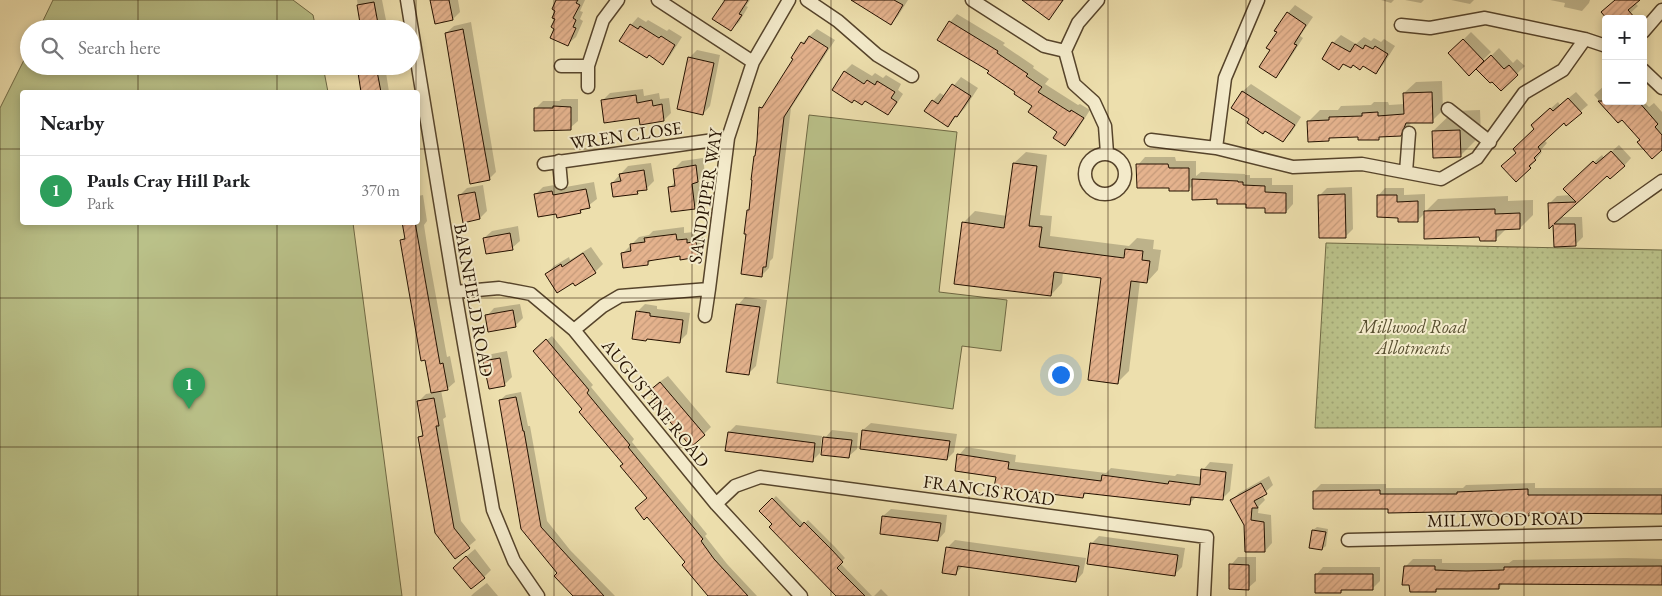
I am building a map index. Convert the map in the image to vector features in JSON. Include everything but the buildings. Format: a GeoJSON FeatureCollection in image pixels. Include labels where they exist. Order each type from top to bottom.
{"type":"FeatureCollection","features":[{"type":"Feature","properties":{"kind":"street","name":"BARNFIELD ROAD"},"geometry":{"type":"LineString","coordinates":[[408,0],[411,20]]}},
{"type":"Feature","properties":{"kind":"street"},"geometry":{"type":"LineString","coordinates":[[588,87],[588,66],[603,20],[618,0]]}},
{"type":"Feature","properties":{"kind":"street"},"geometry":{"type":"LineString","coordinates":[[658,0],[753,62]]}},
{"type":"Feature","properties":{"kind":"street","name":"SANDPIPER WAY"},"geometry":{"type":"LineString","coordinates":[[705,316],[728,138],[753,62],[789,0]]}},
{"type":"Feature","properties":{"kind":"street"},"geometry":{"type":"LineString","coordinates":[[807,0],[838,21],[877,55],[912,76]]}},
{"type":"Feature","properties":{"kind":"street"},"geometry":{"type":"LineString","coordinates":[[972,0],[1044,46],[1065,51]]}},
{"type":"Feature","properties":{"kind":"street"},"geometry":{"type":"LineString","coordinates":[[1098,0],[1078,23],[1065,51],[1074,84],[1094,102],[1105,126],[1107,153]]}},
{"type":"Feature","properties":{"kind":"street"},"geometry":{"type":"LineString","coordinates":[[1216,148],[1225,78],[1258,0]]}},
{"type":"Feature","properties":{"kind":"street"},"geometry":{"type":"LineString","coordinates":[[1647,27],[1662,10]]}},
{"type":"Feature","properties":{"kind":"street"},"geometry":{"type":"LineString","coordinates":[[1401,26],[1430,28],[1485,18],[1585,39],[1602,45]]}},
{"type":"Feature","properties":{"kind":"street"},"geometry":{"type":"LineString","coordinates":[[1151,140],[1216,148],[1293,167],[1362,164],[1441,179],[1477,158],[1524,93],[1563,70],[1585,39]]}},
{"type":"Feature","properties":{"kind":"street"},"geometry":{"type":"LineString","coordinates":[[561,66],[588,66]]}},
{"type":"Feature","properties":{"kind":"street"},"geometry":{"type":"LineString","coordinates":[[1647,74],[1662,88]]}},
{"type":"Feature","properties":{"kind":"street","name":"BARNFIELD ROAD"},"geometry":{"type":"LineString","coordinates":[[420,75],[454,292],[493,510],[514,561],[538,596]]}},
{"type":"Feature","properties":{"kind":"street"},"geometry":{"type":"LineString","coordinates":[[1448,109],[1490,142]]}},
{"type":"Feature","properties":{"kind":"street"},"geometry":{"type":"LineString","coordinates":[[1406,172],[1409,133]]}},
{"type":"Feature","properties":{"kind":"street","name":"WREN CLOSE"},"geometry":{"type":"LineString","coordinates":[[544,164],[728,138]]}},
{"type":"Feature","properties":{"kind":"street","name":"WREN CLOSE"},"geometry":{"type":"LineString","coordinates":[[559,161],[561,183]]}},
{"type":"Feature","properties":{"kind":"street"},"geometry":{"type":"LineString","coordinates":[[1614,215],[1662,181]]}},
{"type":"Feature","properties":{"kind":"street","name":"AUGUSTINE ROAD"},"geometry":{"type":"LineString","coordinates":[[454,292],[499,288],[531,294],[574,330],[716,504],[801,596]]}},
{"type":"Feature","properties":{"kind":"street","name":"SANDPIPER WAY"},"geometry":{"type":"LineString","coordinates":[[574,330],[603,306],[620,296],[709,289]]}},
{"type":"Feature","properties":{"kind":"street","name":"FRANCIS ROAD"},"geometry":{"type":"LineString","coordinates":[[716,504],[735,486],[760,477],[1207,537],[1204,596]]}},
{"type":"Feature","properties":{"kind":"street","name":"MILLWOOD ROAD"},"geometry":{"type":"LineString","coordinates":[[1348,540],[1662,533]]}},
{"type":"Feature","properties":{"kind":"green space"},"geometry":{"type":"Polygon","coordinates":[[[53,0],[293,0],[313,15],[314,20],[43,20],[53,0]]]}},
{"type":"Feature","properties":{"kind":"green space"},"geometry":{"type":"Polygon","coordinates":[[[20,68],[20,75],[325,75],[328,90],[20,90],[20,225],[353,225],[402,596],[0,596],[0,108],[20,68]]]}},
{"type":"Feature","properties":{"kind":"green space"},"geometry":{"type":"Polygon","coordinates":[[[809,115],[957,132],[939,292],[1007,300],[1001,351],[962,346],[953,409],[777,383],[809,115]]]}},
{"type":"Feature","properties":{"kind":"green space","name":"Millwood Road Allotments"},"geometry":{"type":"Polygon","coordinates":[[[1326,243],[1662,250],[1662,427],[1315,428],[1326,243]]]}},
{"type":"Feature","properties":{"kind":"place","name":"Pauls Cray Hill Park"},"geometry":{"type":"Point","coordinates":[189,409]}}]}
